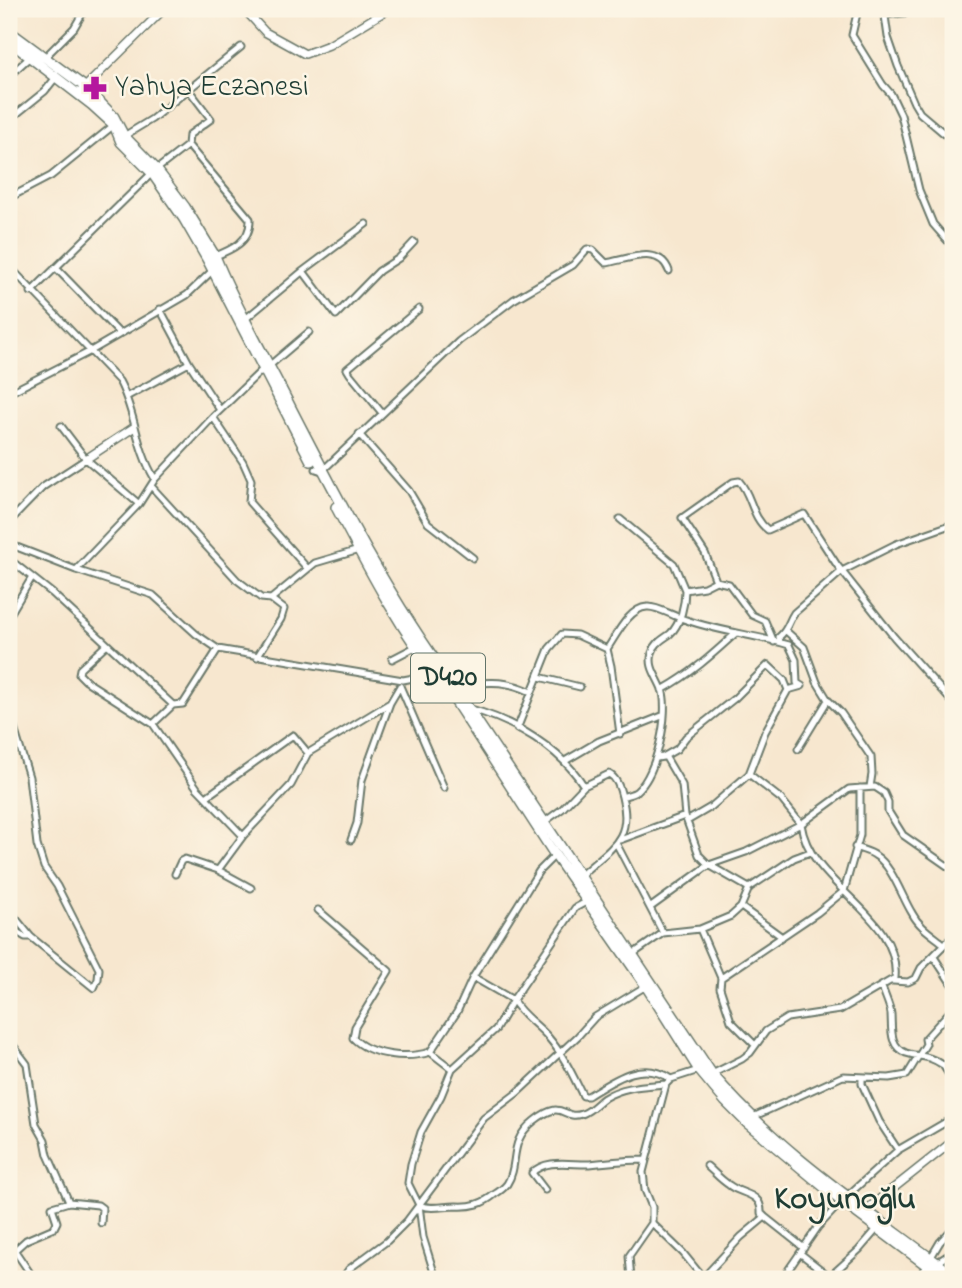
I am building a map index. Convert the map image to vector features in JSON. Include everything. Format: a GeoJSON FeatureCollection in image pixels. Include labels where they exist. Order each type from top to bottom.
{"type":"FeatureCollection","features":[{"type":"Feature","properties":{"kind":"highway","name":"D420"},"geometry":{"type":"LineString","coordinates":[[9,31],[57,76],[82,90],[155,172],[211,257],[377,585],[435,674],[451,689]]}},
{"type":"Feature","properties":{"kind":"highway","name":"D420"},"geometry":{"type":"LineString","coordinates":[[9,41],[82,90],[114,117],[123,139]]}},
{"type":"Feature","properties":{"kind":"highway","name":"D420"},"geometry":{"type":"LineString","coordinates":[[211,257],[213,270],[243,321]]}},
{"type":"Feature","properties":{"kind":"highway","name":"D420"},"geometry":{"type":"LineString","coordinates":[[319,470],[376,569],[555,855],[630,956],[646,986],[706,1074],[750,1120],[877,1229],[953,1275]]}},
{"type":"Feature","properties":{"kind":"highway","name":"D420"},"geometry":{"type":"LineString","coordinates":[[462,707],[579,877],[706,1074]]}},
{"type":"Feature","properties":{"kind":"highway","name":"D420"},"geometry":{"type":"LineString","coordinates":[[844,1199],[866,1210],[932,1262],[945,1279]]}},
{"type":"Feature","properties":{"kind":"street"},"geometry":{"type":"LineString","coordinates":[[9,76],[38,59],[74,28],[85,9]]}},
{"type":"Feature","properties":{"kind":"street"},"geometry":{"type":"LineString","coordinates":[[82,90],[164,9]]}},
{"type":"Feature","properties":{"kind":"street"},"geometry":{"type":"LineString","coordinates":[[244,9],[265,32],[305,54],[329,46],[389,9]]}},
{"type":"Feature","properties":{"kind":"street"},"geometry":{"type":"LineString","coordinates":[[858,9],[852,35],[891,94],[901,115],[919,190],[933,225],[953,247]]}},
{"type":"Feature","properties":{"kind":"street"},"geometry":{"type":"LineString","coordinates":[[923,9],[885,12],[888,37],[920,114],[953,141]]}},
{"type":"Feature","properties":{"kind":"street"},"geometry":{"type":"LineString","coordinates":[[123,139],[241,47]]}},
{"type":"Feature","properties":{"kind":"street"},"geometry":{"type":"LineString","coordinates":[[9,120],[45,91],[57,76]]}},
{"type":"Feature","properties":{"kind":"street"},"geometry":{"type":"LineString","coordinates":[[31,292],[155,172],[188,145],[189,135],[211,119],[189,90]]}},
{"type":"Feature","properties":{"kind":"street"},"geometry":{"type":"LineString","coordinates":[[9,198],[51,176],[114,125]]}},
{"type":"Feature","properties":{"kind":"street"},"geometry":{"type":"LineString","coordinates":[[188,145],[250,219],[250,226],[239,247],[211,257]]}},
{"type":"Feature","properties":{"kind":"street"},"geometry":{"type":"LineString","coordinates":[[243,321],[303,271],[366,224]]}},
{"type":"Feature","properties":{"kind":"street"},"geometry":{"type":"LineString","coordinates":[[303,271],[336,315],[379,271],[398,258],[414,242]]}},
{"type":"Feature","properties":{"kind":"street"},"geometry":{"type":"LineString","coordinates":[[319,470],[459,341],[513,300],[573,265],[587,249],[593,250],[607,263],[639,255],[659,258],[667,264],[669,271]]}},
{"type":"Feature","properties":{"kind":"street"},"geometry":{"type":"LineString","coordinates":[[9,266],[119,381],[144,463],[155,480]]}},
{"type":"Feature","properties":{"kind":"street"},"geometry":{"type":"LineString","coordinates":[[55,268],[120,334]]}},
{"type":"Feature","properties":{"kind":"street"},"geometry":{"type":"LineString","coordinates":[[9,393],[89,352],[187,295],[213,270]]}},
{"type":"Feature","properties":{"kind":"street"},"geometry":{"type":"LineString","coordinates":[[160,309],[189,363],[220,410]]}},
{"type":"Feature","properties":{"kind":"street"},"geometry":{"type":"LineString","coordinates":[[382,413],[347,369],[419,309]]}},
{"type":"Feature","properties":{"kind":"street"},"geometry":{"type":"LineString","coordinates":[[76,570],[139,504],[155,480],[213,416],[309,332]]}},
{"type":"Feature","properties":{"kind":"street"},"geometry":{"type":"LineString","coordinates":[[126,397],[189,363]]}},
{"type":"Feature","properties":{"kind":"street"},"geometry":{"type":"LineString","coordinates":[[213,416],[243,462],[251,480],[249,502],[307,568]]}},
{"type":"Feature","properties":{"kind":"street"},"geometry":{"type":"LineString","coordinates":[[61,426],[86,459],[139,504]]}},
{"type":"Feature","properties":{"kind":"street"},"geometry":{"type":"LineString","coordinates":[[9,522],[43,487],[133,428]]}},
{"type":"Feature","properties":{"kind":"street"},"geometry":{"type":"LineString","coordinates":[[359,434],[409,491],[428,523],[473,558]]}},
{"type":"Feature","properties":{"kind":"street"},"geometry":{"type":"LineString","coordinates":[[716,581],[705,553],[681,518],[733,482],[739,481],[744,486],[753,513],[768,530],[804,514],[842,572],[894,637],[953,702]]}},
{"type":"Feature","properties":{"kind":"street"},"geometry":{"type":"LineString","coordinates":[[151,486],[237,580],[261,598],[271,599],[284,610],[257,657]]}},
{"type":"Feature","properties":{"kind":"street"},"geometry":{"type":"LineString","coordinates":[[620,519],[674,564],[685,590],[685,607],[672,632],[655,645],[651,657],[654,675],[662,690],[657,758],[636,792],[622,797]]}},
{"type":"Feature","properties":{"kind":"street"},"geometry":{"type":"LineString","coordinates":[[777,642],[786,631],[789,620],[803,604],[842,572],[896,544],[953,524]]}},
{"type":"Feature","properties":{"kind":"street"},"geometry":{"type":"LineString","coordinates":[[9,544],[76,570],[153,595],[196,634],[218,649],[401,683],[435,674]]}},
{"type":"Feature","properties":{"kind":"street"},"geometry":{"type":"LineString","coordinates":[[271,599],[315,563],[359,550]]}},
{"type":"Feature","properties":{"kind":"street"},"geometry":{"type":"LineString","coordinates":[[9,559],[52,593],[173,705]]}},
{"type":"Feature","properties":{"kind":"street"},"geometry":{"type":"LineString","coordinates":[[9,616],[31,579]]}},
{"type":"Feature","properties":{"kind":"street"},"geometry":{"type":"LineString","coordinates":[[685,590],[704,587],[716,581],[733,587],[751,615],[765,621],[777,642]]}},
{"type":"Feature","properties":{"kind":"street"},"geometry":{"type":"LineString","coordinates":[[618,841],[711,807],[749,774],[765,732],[788,691],[802,686],[797,684],[794,654],[789,645],[679,618],[646,607],[629,617],[607,649],[620,734]]}},
{"type":"Feature","properties":{"kind":"street"},"geometry":{"type":"LineString","coordinates":[[786,631],[804,647],[817,682],[871,757],[870,787]]}},
{"type":"Feature","properties":{"kind":"street"},"geometry":{"type":"LineString","coordinates":[[662,690],[709,659],[736,633]]}},
{"type":"Feature","properties":{"kind":"street"},"geometry":{"type":"LineString","coordinates":[[517,729],[549,649],[562,634],[577,635],[607,649]]}},
{"type":"Feature","properties":{"kind":"street"},"geometry":{"type":"LineString","coordinates":[[106,645],[80,669],[79,674],[153,724],[205,797],[243,836]]}},
{"type":"Feature","properties":{"kind":"street"},"geometry":{"type":"LineString","coordinates":[[392,659],[417,646]]}},
{"type":"Feature","properties":{"kind":"street"},"geometry":{"type":"LineString","coordinates":[[153,724],[173,705],[183,704],[218,649]]}},
{"type":"Feature","properties":{"kind":"street"},"geometry":{"type":"LineString","coordinates":[[9,659],[9,715],[29,778],[37,845],[44,867],[57,886],[99,969],[94,988],[31,937],[9,910]]}},
{"type":"Feature","properties":{"kind":"street"},"geometry":{"type":"LineString","coordinates":[[657,758],[677,749],[686,737],[734,698],[768,664],[784,680],[788,691]]}},
{"type":"Feature","properties":{"kind":"street"},"geometry":{"type":"LineString","coordinates":[[539,677],[580,687]]}},
{"type":"Feature","properties":{"kind":"street"},"geometry":{"type":"LineString","coordinates":[[451,689],[470,684],[507,682],[531,692]]}},
{"type":"Feature","properties":{"kind":"street"},"geometry":{"type":"LineString","coordinates":[[351,840],[357,823],[362,780],[390,703],[401,683]]}},
{"type":"Feature","properties":{"kind":"street"},"geometry":{"type":"LineString","coordinates":[[401,683],[443,788]]}},
{"type":"Feature","properties":{"kind":"street"},"geometry":{"type":"LineString","coordinates":[[798,749],[828,700]]}},
{"type":"Feature","properties":{"kind":"street"},"geometry":{"type":"LineString","coordinates":[[218,870],[243,836],[291,785],[307,753],[390,703]]}},
{"type":"Feature","properties":{"kind":"street"},"geometry":{"type":"LineString","coordinates":[[462,707],[484,713],[541,743],[565,761],[584,786]]}},
{"type":"Feature","properties":{"kind":"street"},"geometry":{"type":"LineString","coordinates":[[565,761],[599,741],[662,716]]}},
{"type":"Feature","properties":{"kind":"street"},"geometry":{"type":"LineString","coordinates":[[205,797],[293,735],[307,753]]}},
{"type":"Feature","properties":{"kind":"street"},"geometry":{"type":"LineString","coordinates":[[665,756],[682,785],[686,818],[695,849],[709,865],[749,888]]}},
{"type":"Feature","properties":{"kind":"street"},"geometry":{"type":"LineString","coordinates":[[419,1205],[428,1208],[466,1207],[488,1200],[509,1182],[513,1170],[513,1154],[525,1130],[545,1112],[557,1109],[582,1115],[603,1099],[623,1089],[706,1074],[742,1059],[750,1053],[766,1031],[787,1018],[840,1010],[892,981],[895,974],[890,946],[879,928],[819,866],[803,836],[801,824],[781,799],[749,774]]}},
{"type":"Feature","properties":{"kind":"street"},"geometry":{"type":"LineString","coordinates":[[543,823],[584,786],[604,775],[612,775],[622,797],[625,831],[618,841],[579,877]]}},
{"type":"Feature","properties":{"kind":"street"},"geometry":{"type":"LineString","coordinates":[[651,907],[709,865],[746,852],[801,824],[849,789],[875,787],[884,793],[888,811],[903,835],[953,870]]}},
{"type":"Feature","properties":{"kind":"street"},"geometry":{"type":"LineString","coordinates":[[721,978],[817,913],[844,891],[861,825],[860,788]]}},
{"type":"Feature","properties":{"kind":"street"},"geometry":{"type":"LineString","coordinates":[[618,841],[640,891],[663,933]]}},
{"type":"Feature","properties":{"kind":"street"},"geometry":{"type":"LineString","coordinates":[[855,847],[875,854],[881,860],[906,899],[912,914],[924,929],[944,944]]}},
{"type":"Feature","properties":{"kind":"street"},"geometry":{"type":"LineString","coordinates":[[630,956],[663,933],[700,929],[731,916],[741,907],[749,888],[794,858],[810,852]]}},
{"type":"Feature","properties":{"kind":"street"},"geometry":{"type":"LineString","coordinates":[[318,910],[389,971],[355,1027],[353,1038],[379,1052],[415,1055],[430,1052],[457,1012],[473,977],[540,871],[555,855]]}},
{"type":"Feature","properties":{"kind":"street"},"geometry":{"type":"LineString","coordinates":[[176,874],[181,861],[185,859],[218,870],[251,888]]}},
{"type":"Feature","properties":{"kind":"street"},"geometry":{"type":"LineString","coordinates":[[436,1279],[423,1237],[419,1205],[408,1183],[421,1132],[452,1069],[496,1028],[575,908],[588,901]]}},
{"type":"Feature","properties":{"kind":"street"},"geometry":{"type":"LineString","coordinates":[[741,907],[782,937]]}},
{"type":"Feature","properties":{"kind":"street"},"geometry":{"type":"LineString","coordinates":[[9,927],[25,937],[31,937]]}},
{"type":"Feature","properties":{"kind":"street"},"geometry":{"type":"LineString","coordinates":[[700,929],[721,978],[720,988],[731,1021],[755,1045]]}},
{"type":"Feature","properties":{"kind":"street"},"geometry":{"type":"LineString","coordinates":[[892,981],[912,980],[953,936]]}},
{"type":"Feature","properties":{"kind":"street"},"geometry":{"type":"LineString","coordinates":[[934,957],[953,986]]}},
{"type":"Feature","properties":{"kind":"street"},"geometry":{"type":"LineString","coordinates":[[473,977],[513,1000],[560,1053],[585,1096],[626,1073],[656,1072],[669,1081]]}},
{"type":"Feature","properties":{"kind":"street"},"geometry":{"type":"LineString","coordinates":[[342,1279],[349,1269],[396,1233],[484,1118],[509,1100],[595,1017],[646,986]]}},
{"type":"Feature","properties":{"kind":"street"},"geometry":{"type":"LineString","coordinates":[[882,988],[891,1013],[890,1028],[894,1045],[905,1052],[934,1059],[943,1065],[953,1081]]}},
{"type":"Feature","properties":{"kind":"street"},"geometry":{"type":"LineString","coordinates":[[750,1120],[843,1076],[850,1074],[862,1078],[898,1078],[907,1075],[926,1044],[925,1039],[953,1008]]}},
{"type":"Feature","properties":{"kind":"street"},"geometry":{"type":"LineString","coordinates":[[9,1040],[27,1064],[36,1124],[69,1202]]}},
{"type":"Feature","properties":{"kind":"street"},"geometry":{"type":"LineString","coordinates":[[430,1052],[452,1069]]}},
{"type":"Feature","properties":{"kind":"street"},"geometry":{"type":"LineString","coordinates":[[943,1065],[953,1063]]}},
{"type":"Feature","properties":{"kind":"street"},"geometry":{"type":"LineString","coordinates":[[862,1078],[862,1084],[879,1121],[898,1150]]}},
{"type":"Feature","properties":{"kind":"street"},"geometry":{"type":"LineString","coordinates":[[631,1279],[629,1256],[652,1223],[652,1208],[643,1180],[645,1160],[669,1081]]}},
{"type":"Feature","properties":{"kind":"street"},"geometry":{"type":"LineString","coordinates":[[782,1279],[818,1227],[844,1199],[898,1150],[953,1118]]}},
{"type":"Feature","properties":{"kind":"street"},"geometry":{"type":"LineString","coordinates":[[866,1210],[951,1143]]}},
{"type":"Feature","properties":{"kind":"street"},"geometry":{"type":"LineString","coordinates":[[545,1190],[532,1173],[548,1165],[645,1160]]}},
{"type":"Feature","properties":{"kind":"street"},"geometry":{"type":"LineString","coordinates":[[707,1166],[731,1188],[757,1199],[761,1205],[761,1213],[830,1278],[877,1229]]}},
{"type":"Feature","properties":{"kind":"street"},"geometry":{"type":"LineString","coordinates":[[15,1250],[26,1240],[54,1228],[57,1222],[52,1207],[69,1202],[102,1208],[101,1223]]}},
{"type":"Feature","properties":{"kind":"street"},"geometry":{"type":"LineString","coordinates":[[652,1223],[704,1278],[741,1237],[765,1217]]}},
{"type":"Feature","properties":{"kind":"street"},"geometry":{"type":"LineString","coordinates":[[918,1279],[953,1228]]}},
{"type":"Feature","properties":{"kind":"street"},"geometry":{"type":"LineString","coordinates":[[9,1242],[34,1279]]}},
{"type":"Feature","properties":{"kind":"street"},"geometry":{"type":"LineString","coordinates":[[932,1262],[953,1251]]}},
{"type":"Feature","properties":{"kind":"place","name":"Yahya Eczanesi"},"geometry":{"type":"Point","coordinates":[95,88]}},
{"type":"Feature","properties":{"kind":"district","name":"Koyunoğlu"},"geometry":{"type":"Point","coordinates":[845,1200]}}]}
